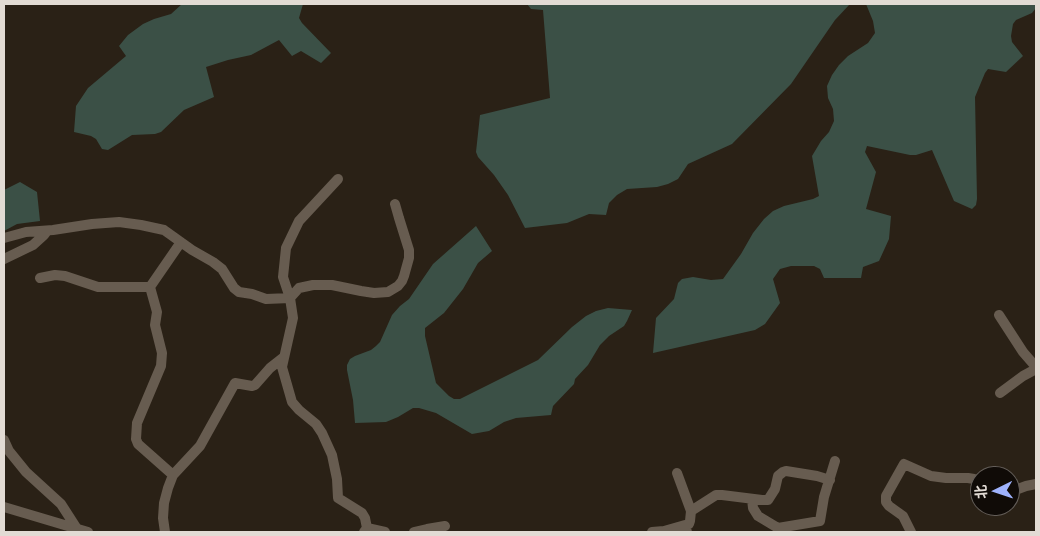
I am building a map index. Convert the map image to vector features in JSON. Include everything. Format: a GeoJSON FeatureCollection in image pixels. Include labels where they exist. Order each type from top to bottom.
{"type":"FeatureCollection","features":[{"type":"Feature","properties":{"kind":"street"},"geometry":{"type":"LineString","coordinates":[[338,179],[299,221],[286,248],[283,277],[290,298],[293,318],[282,367],[292,402],[316,424],[332,456],[337,479],[338,498],[362,513],[365,518],[366,530],[385,532]]}},
{"type":"Feature","properties":{"kind":"street"},"geometry":{"type":"LineString","coordinates":[[4,238],[26,232],[47,231],[92,224],[119,222],[136,224],[164,230],[218,265],[239,292],[266,299],[290,298],[299,288],[314,285],[332,285],[361,291],[388,292],[402,281],[409,250],[395,204]]}},
{"type":"Feature","properties":{"kind":"street"},"geometry":{"type":"LineString","coordinates":[[4,259],[33,245],[47,231]]}},
{"type":"Feature","properties":{"kind":"street"},"geometry":{"type":"LineString","coordinates":[[150,287],[181,242]]}},
{"type":"Feature","properties":{"kind":"street"},"geometry":{"type":"LineString","coordinates":[[40,278],[55,275],[65,276],[98,287],[150,287]]}},
{"type":"Feature","properties":{"kind":"street"},"geometry":{"type":"LineString","coordinates":[[150,287],[157,312],[155,325],[162,353],[161,366],[136,423],[136,439],[138,444],[173,475]]}},
{"type":"Feature","properties":{"kind":"street"},"geometry":{"type":"LineString","coordinates":[[998,316],[1036,368],[1000,393]]}},
{"type":"Feature","properties":{"kind":"street"},"geometry":{"type":"LineString","coordinates":[[165,532],[163,518],[164,503],[173,475],[200,446],[235,383],[255,385],[270,368],[284,357]]}},
{"type":"Feature","properties":{"kind":"street"},"geometry":{"type":"LineString","coordinates":[[4,440],[26,472],[61,504],[82,531]]}},
{"type":"Feature","properties":{"kind":"street"},"geometry":{"type":"LineString","coordinates":[[752,499],[753,508],[758,516],[778,528],[820,521],[824,497],[835,462]]}},
{"type":"Feature","properties":{"kind":"street"},"geometry":{"type":"LineString","coordinates":[[911,532],[903,516],[886,502],[886,496],[904,464],[931,476],[970,478]]}},
{"type":"Feature","properties":{"kind":"street"},"geometry":{"type":"LineString","coordinates":[[691,511],[716,495],[722,494],[768,500],[775,489],[778,476],[786,471],[830,480]]}},
{"type":"Feature","properties":{"kind":"street"},"geometry":{"type":"LineString","coordinates":[[652,532],[686,529],[689,524],[691,511],[677,473]]}},
{"type":"Feature","properties":{"kind":"street"},"geometry":{"type":"LineString","coordinates":[[1020,488],[1036,484]]}},
{"type":"Feature","properties":{"kind":"street"},"geometry":{"type":"LineString","coordinates":[[4,507],[82,531]]}},
{"type":"Feature","properties":{"kind":"street"},"geometry":{"type":"LineString","coordinates":[[414,532],[426,528],[445,526]]}},
{"type":"Feature","properties":{"kind":"green space"},"geometry":{"type":"Polygon","coordinates":[[[182,4],[303,4],[299,18],[331,53],[321,63],[301,51],[292,56],[279,40],[251,55],[206,67],[214,97],[184,110],[161,132],[132,135],[108,150],[102,149],[96,139],[91,136],[74,132],[76,106],[88,88],[126,56],[119,46],[128,35],[143,24],[171,14],[182,4]]]}},
{"type":"Feature","properties":{"kind":"green space"},"geometry":{"type":"Polygon","coordinates":[[[527,4],[850,4],[835,20],[791,84],[732,144],[688,164],[678,179],[668,184],[657,187],[627,189],[609,203],[606,215],[589,214],[567,223],[525,228],[508,195],[476,152],[480,115],[550,98],[543,10],[531,9],[527,4]]]}},
{"type":"Feature","properties":{"kind":"green space"},"geometry":{"type":"Polygon","coordinates":[[[866,4],[1036,4],[1036,8],[1032,13],[1016,20],[1013,24],[1012,42],[1023,56],[1006,72],[988,69],[975,97],[976,205],[972,209],[954,201],[932,150],[910,155],[867,146],[865,152],[876,172],[866,209],[891,216],[889,239],[879,261],[863,267],[861,278],[824,278],[820,269],[814,266],[791,266],[780,269],[773,279],[780,303],[765,324],[755,330],[653,353],[656,318],[674,299],[678,283],[682,279],[693,277],[711,280],[723,279],[753,233],[773,211],[819,196],[812,156],[829,132],[834,121],[827,86],[839,65],[848,56],[868,43],[875,33],[873,21],[866,4]]]}},
{"type":"Feature","properties":{"kind":"green space"},"geometry":{"type":"Polygon","coordinates":[[[20,182],[37,192],[40,221],[17,224],[4,231],[4,190],[20,182]]]}},
{"type":"Feature","properties":{"kind":"green space"},"geometry":{"type":"Polygon","coordinates":[[[476,226],[492,251],[478,263],[463,289],[444,313],[425,328],[425,336],[436,383],[449,396],[454,399],[460,399],[538,360],[572,327],[596,311],[608,308],[632,310],[624,326],[600,345],[588,365],[575,379],[574,384],[553,406],[551,415],[516,418],[504,422],[489,431],[472,434],[436,413],[419,408],[413,408],[386,422],[355,423],[347,370],[350,359],[371,350],[380,342],[392,315],[409,299],[433,264],[476,226]]]}}]}
